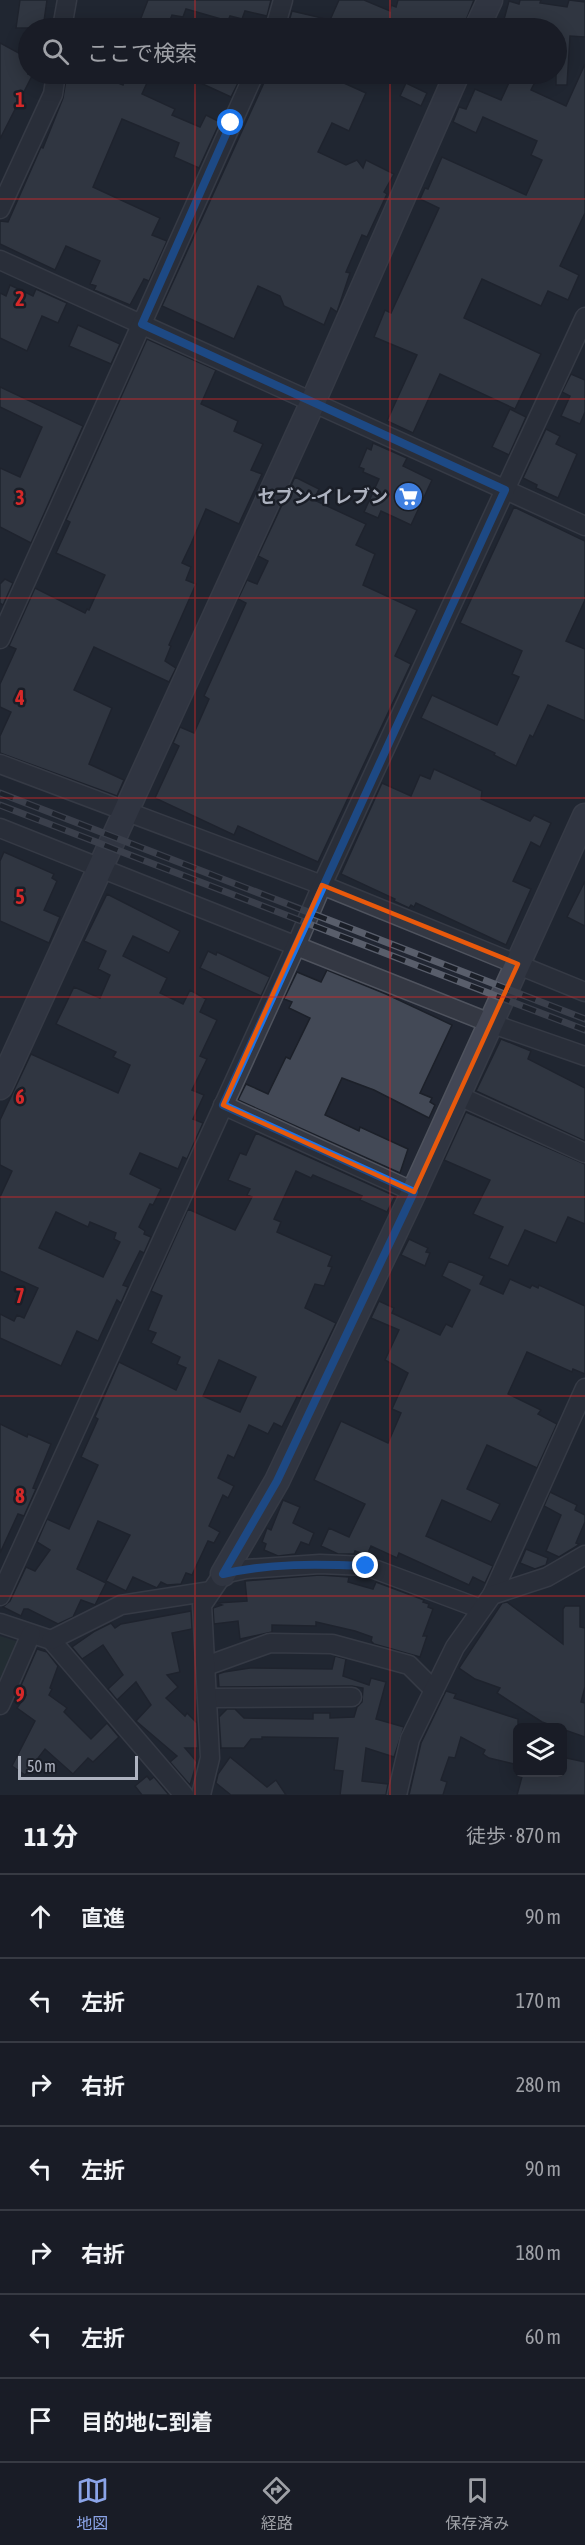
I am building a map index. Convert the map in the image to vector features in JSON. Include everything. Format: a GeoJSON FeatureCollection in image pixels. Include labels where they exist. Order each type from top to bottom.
{"type":"FeatureCollection","features":[{"type":"Feature","properties":{"kind":"street"},"geometry":{"type":"LineString","coordinates":[[64,18],[67,0]]}},
{"type":"Feature","properties":{"kind":"street"},"geometry":{"type":"LineString","coordinates":[[278,18],[283,0]]}},
{"type":"Feature","properties":{"kind":"street"},"geometry":{"type":"LineString","coordinates":[[482,18],[490,0]]}},
{"type":"Feature","properties":{"kind":"street"},"geometry":{"type":"LineString","coordinates":[[0,209],[53,94],[54,84]]}},
{"type":"Feature","properties":{"kind":"street"},"geometry":{"type":"LineString","coordinates":[[0,639],[250,84]]}},
{"type":"Feature","properties":{"kind":"street"},"geometry":{"type":"LineString","coordinates":[[0,1087],[312,404],[453,84]]}},
{"type":"Feature","properties":{"kind":"street"},"geometry":{"type":"LineString","coordinates":[[0,260],[312,404],[585,526]]}},
{"type":"Feature","properties":{"kind":"street"},"geometry":{"type":"LineString","coordinates":[[0,1596],[322,885],[585,317]]}},
{"type":"Feature","properties":{"kind":"street"},"geometry":{"type":"LineString","coordinates":[[0,764],[322,885],[585,992]]}},
{"type":"Feature","properties":{"kind":"street"},"geometry":{"type":"LineString","coordinates":[[201,1795],[210,1758],[202,1605],[277,1481],[414,1192],[585,816]]}},
{"type":"Feature","properties":{"kind":"street"},"geometry":{"type":"LineString","coordinates":[[0,828],[490,1023],[585,1056]]}},
{"type":"Feature","properties":{"kind":"street"},"geometry":{"type":"LineString","coordinates":[[457,1095],[585,1153]]}},
{"type":"Feature","properties":{"kind":"street"},"geometry":{"type":"LineString","coordinates":[[223,1105],[414,1192]]}},
{"type":"Feature","properties":{"kind":"street"},"geometry":{"type":"LineString","coordinates":[[397,1795],[410,1739],[455,1647],[486,1602],[585,1388]]}},
{"type":"Feature","properties":{"kind":"street"},"geometry":{"type":"LineString","coordinates":[[51,1640],[121,1605],[217,1583],[246,1569],[320,1564],[366,1566],[486,1602],[547,1577],[585,1555]]}},
{"type":"Feature","properties":{"kind":"street"},"geometry":{"type":"LineString","coordinates":[[0,1623],[51,1640],[184,1795]]}},
{"type":"Feature","properties":{"kind":"street"},"geometry":{"type":"LineString","coordinates":[[0,1705],[31,1634]]}},
{"type":"Feature","properties":{"kind":"street"},"geometry":{"type":"LineString","coordinates":[[206,1666],[270,1643],[332,1644],[409,1665],[434,1689]]}},
{"type":"Feature","properties":{"kind":"street"},"geometry":{"type":"LineString","coordinates":[[207,1698],[352,1698]]}},
{"type":"Feature","properties":{"kind":"highlighted area"},"geometry":{"type":"Polygon","coordinates":[[[322,885],[518,964],[414,1192],[223,1105],[322,885]]]}},
{"type":"Feature","properties":{"kind":"shaded area"},"geometry":{"type":"Polygon","coordinates":[[[0,1636],[19,1642],[0,1689],[0,1636]]]}},
{"type":"Feature","properties":{"kind":"building"},"geometry":{"type":"Polygon","coordinates":[[[20,0],[47,0],[44,18],[18,18],[18,28],[16,28],[20,0]]]}},
{"type":"Feature","properties":{"kind":"building"},"geometry":{"type":"Polygon","coordinates":[[[148,0],[271,0],[267,16],[245,11],[242,18],[230,16],[229,18],[218,18],[186,9],[183,17],[172,15],[171,18],[141,18],[148,0]]]}},
{"type":"Feature","properties":{"kind":"building"},"geometry":{"type":"Polygon","coordinates":[[[339,0],[364,0],[390,11],[391,5],[396,7],[398,0],[474,0],[467,18],[331,18],[339,0]]]}},
{"type":"Feature","properties":{"kind":"building"},"geometry":{"type":"Polygon","coordinates":[[[520,0],[541,0],[540,3],[567,7],[569,0],[585,2],[585,37],[570,36],[567,85],[556,84],[567,84],[567,18],[504,18],[509,1],[519,4],[520,0]]]}},
{"type":"Feature","properties":{"kind":"building"},"geometry":{"type":"Polygon","coordinates":[[[292,11],[322,18],[290,18],[292,11]]]}},
{"type":"Feature","properties":{"kind":"building"},"geometry":{"type":"Polygon","coordinates":[[[0,43],[18,53],[18,84],[28,84],[0,139],[0,43]]]}},
{"type":"Feature","properties":{"kind":"building"},"geometry":{"type":"Polygon","coordinates":[[[585,64],[585,213],[560,266],[579,275],[568,300],[548,291],[541,306],[482,279],[464,318],[541,354],[515,409],[440,374],[413,433],[387,421],[417,355],[374,337],[385,310],[391,313],[439,208],[420,199],[425,188],[428,189],[442,157],[526,195],[542,160],[531,155],[537,141],[483,117],[476,133],[453,122],[459,107],[466,109],[475,89],[501,100],[508,84],[534,84],[531,90],[566,106],[585,64]]]}},
{"type":"Feature","properties":{"kind":"building"},"geometry":{"type":"Polygon","coordinates":[[[65,84],[146,84],[142,94],[175,109],[172,115],[200,127],[206,115],[220,122],[199,168],[174,157],[179,143],[122,119],[93,187],[160,218],[152,235],[167,241],[149,281],[144,279],[130,305],[94,290],[96,286],[90,284],[100,261],[66,246],[55,270],[0,244],[0,221],[8,222],[41,147],[43,148],[63,98],[65,84]]]}},
{"type":"Feature","properties":{"kind":"building"},"geometry":{"type":"Polygon","coordinates":[[[203,84],[238,84],[231,97],[203,84]]]}},
{"type":"Feature","properties":{"kind":"building"},"geometry":{"type":"Polygon","coordinates":[[[263,84],[346,84],[366,93],[349,131],[332,123],[318,152],[346,165],[357,160],[363,168],[366,160],[394,174],[384,192],[387,194],[367,237],[362,235],[346,272],[350,273],[337,312],[331,308],[324,325],[284,306],[280,296],[258,286],[234,339],[162,306],[263,84]]]}},
{"type":"Feature","properties":{"kind":"building"},"geometry":{"type":"Polygon","coordinates":[[[406,84],[427,93],[421,106],[400,96],[406,84]]]}},
{"type":"Feature","properties":{"kind":"building"},"geometry":{"type":"Polygon","coordinates":[[[10,285],[33,296],[36,289],[67,303],[58,323],[42,316],[27,351],[0,338],[0,293],[6,296],[10,285]]]}},
{"type":"Feature","properties":{"kind":"building"},"geometry":{"type":"Polygon","coordinates":[[[78,325],[120,344],[111,364],[69,346],[78,325]]]}},
{"type":"Feature","properties":{"kind":"building"},"geometry":{"type":"Polygon","coordinates":[[[147,339],[216,370],[201,404],[238,421],[234,431],[263,444],[251,470],[262,474],[239,524],[206,509],[182,563],[191,567],[186,580],[196,584],[169,645],[171,646],[165,661],[176,668],[169,682],[94,647],[74,690],[112,708],[89,764],[124,780],[117,796],[0,753],[0,736],[11,712],[0,707],[0,684],[16,649],[9,646],[35,588],[85,613],[87,609],[89,610],[105,575],[56,553],[70,522],[66,520],[147,339]]]}},
{"type":"Feature","properties":{"kind":"building"},"geometry":{"type":"Polygon","coordinates":[[[571,374],[585,380],[585,412],[580,424],[561,416],[570,396],[562,392],[571,374]]]}},
{"type":"Feature","properties":{"kind":"building"},"geometry":{"type":"Polygon","coordinates":[[[0,387],[83,426],[31,543],[0,527],[0,468],[20,477],[42,427],[0,407],[0,387]]]}},
{"type":"Feature","properties":{"kind":"building"},"geometry":{"type":"Polygon","coordinates":[[[510,409],[526,417],[509,455],[492,447],[510,409]]]}},
{"type":"Feature","properties":{"kind":"building"},"geometry":{"type":"Polygon","coordinates":[[[546,429],[560,436],[556,444],[577,454],[558,498],[536,488],[537,485],[523,478],[546,429]]]}},
{"type":"Feature","properties":{"kind":"building"},"geometry":{"type":"Polygon","coordinates":[[[373,443],[407,458],[403,466],[432,480],[411,525],[381,511],[378,518],[364,512],[379,479],[363,472],[364,469],[359,467],[367,448],[371,450],[373,443]]]}},
{"type":"Feature","properties":{"kind":"building"},"geometry":{"type":"Polygon","coordinates":[[[295,477],[319,489],[314,500],[366,524],[356,545],[375,554],[363,585],[417,610],[395,656],[411,664],[318,862],[238,826],[234,835],[155,798],[179,746],[173,743],[180,727],[194,733],[209,699],[204,696],[246,603],[238,599],[247,580],[257,584],[268,561],[258,556],[295,477]]]}},
{"type":"Feature","properties":{"kind":"building"},"geometry":{"type":"Polygon","coordinates":[[[514,507],[585,541],[585,600],[566,641],[585,649],[585,721],[548,705],[533,737],[530,735],[516,766],[494,755],[495,753],[421,718],[432,695],[497,725],[519,677],[512,674],[522,651],[460,623],[514,507]]]}},
{"type":"Feature","properties":{"kind":"building"},"geometry":{"type":"Polygon","coordinates":[[[5,579],[13,583],[3,605],[0,603],[0,584],[5,579]]]}},
{"type":"Feature","properties":{"kind":"building"},"geometry":{"type":"Polygon","coordinates":[[[434,769],[482,791],[481,799],[530,821],[534,815],[551,823],[540,847],[531,842],[513,881],[531,889],[506,945],[416,903],[414,907],[411,905],[409,908],[341,874],[382,783],[411,796],[420,775],[430,779],[434,769]]]}},
{"type":"Feature","properties":{"kind":"building"},"geometry":{"type":"Polygon","coordinates":[[[4,852],[54,874],[52,878],[57,881],[44,910],[60,917],[49,943],[0,921],[0,861],[4,852]]]}},
{"type":"Feature","properties":{"kind":"building"},"geometry":{"type":"Polygon","coordinates":[[[585,881],[585,926],[567,917],[585,881]]]}},
{"type":"Feature","properties":{"kind":"building"},"geometry":{"type":"Polygon","coordinates":[[[107,894],[180,931],[169,953],[133,936],[123,956],[167,978],[160,993],[183,1004],[190,990],[206,999],[200,1012],[217,1020],[200,1056],[207,1059],[192,1090],[204,1095],[193,1119],[203,1123],[187,1159],[183,1157],[178,1169],[140,1153],[130,1174],[161,1189],[153,1205],[150,1204],[139,1227],[145,1231],[144,1234],[151,1237],[144,1253],[140,1251],[123,1285],[128,1287],[121,1303],[117,1300],[98,1341],[77,1331],[61,1366],[0,1338],[0,1314],[14,1321],[17,1315],[24,1318],[38,1288],[0,1271],[0,1197],[12,1171],[0,1165],[0,1120],[31,1054],[118,1093],[130,1065],[113,1057],[116,1052],[56,1024],[74,987],[100,998],[110,975],[98,969],[106,951],[84,941],[107,894]],[[56,1212],[39,1248],[103,1277],[120,1242],[114,1239],[116,1233],[90,1222],[88,1227],[56,1212]]]}},
{"type":"Feature","properties":{"kind":"building"},"geometry":{"type":"Polygon","coordinates":[[[208,951],[216,955],[217,952],[270,977],[261,996],[200,968],[208,951]]]}},
{"type":"Feature","properties":{"kind":"building"},"geometry":{"type":"Polygon","coordinates":[[[327,970],[452,1025],[420,1093],[432,1098],[430,1102],[435,1105],[429,1118],[374,1090],[342,1078],[325,1115],[359,1131],[360,1127],[408,1149],[400,1173],[238,1100],[246,1084],[268,1094],[286,1057],[290,1059],[310,1018],[289,1008],[292,1002],[284,999],[297,972],[321,982],[327,970]]]}},
{"type":"Feature","properties":{"kind":"building"},"geometry":{"type":"Polygon","coordinates":[[[501,1039],[531,1051],[528,1059],[585,1088],[585,1141],[476,1091],[501,1039]]]}},
{"type":"Feature","properties":{"kind":"building"},"geometry":{"type":"Polygon","coordinates":[[[466,1112],[585,1164],[585,1224],[568,1217],[556,1243],[525,1230],[508,1266],[489,1258],[503,1227],[473,1214],[490,1180],[444,1160],[466,1112]]]}},
{"type":"Feature","properties":{"kind":"building"},"geometry":{"type":"Polygon","coordinates":[[[256,1133],[395,1196],[387,1212],[360,1200],[362,1196],[313,1175],[311,1178],[296,1171],[274,1219],[281,1222],[277,1232],[332,1256],[328,1266],[332,1267],[324,1286],[315,1284],[305,1308],[336,1323],[300,1398],[297,1397],[282,1427],[274,1423],[268,1434],[249,1425],[234,1458],[228,1455],[218,1478],[234,1486],[228,1498],[223,1495],[209,1526],[220,1532],[214,1543],[208,1541],[192,1575],[186,1573],[181,1584],[167,1585],[161,1582],[157,1588],[133,1577],[126,1591],[106,1581],[130,1535],[98,1521],[77,1569],[106,1583],[95,1605],[81,1600],[73,1617],[58,1624],[28,1609],[24,1609],[21,1616],[3,1607],[10,1601],[26,1567],[35,1571],[50,1550],[37,1542],[47,1519],[69,1529],[98,1465],[81,1457],[98,1419],[95,1417],[119,1362],[176,1390],[186,1368],[177,1364],[180,1357],[151,1343],[156,1333],[148,1330],[162,1296],[151,1291],[188,1209],[235,1230],[252,1197],[247,1195],[250,1189],[228,1180],[240,1153],[246,1155],[256,1133]],[[219,1360],[203,1396],[240,1412],[256,1377],[219,1360]]]}},
{"type":"Feature","properties":{"kind":"building"},"geometry":{"type":"Polygon","coordinates":[[[409,1239],[428,1248],[426,1252],[430,1253],[425,1266],[401,1255],[409,1239]]]}},
{"type":"Feature","properties":{"kind":"building"},"geometry":{"type":"Polygon","coordinates":[[[449,1261],[484,1276],[480,1284],[503,1294],[510,1279],[530,1288],[532,1285],[538,1288],[539,1285],[585,1306],[585,1374],[573,1369],[572,1372],[527,1352],[508,1394],[541,1410],[538,1414],[557,1424],[537,1468],[487,1445],[467,1489],[500,1504],[491,1522],[442,1500],[426,1536],[493,1566],[485,1583],[473,1577],[469,1585],[399,1553],[397,1558],[371,1546],[367,1555],[355,1551],[354,1554],[338,1554],[321,1546],[329,1528],[349,1537],[365,1504],[314,1480],[341,1421],[388,1443],[401,1413],[392,1409],[408,1373],[385,1360],[399,1330],[371,1318],[379,1301],[394,1308],[392,1313],[440,1335],[446,1324],[452,1327],[470,1290],[442,1276],[449,1261]]]}},
{"type":"Feature","properties":{"kind":"building"},"geometry":{"type":"Polygon","coordinates":[[[0,1424],[27,1437],[28,1434],[51,1444],[24,1516],[18,1514],[0,1553],[0,1424]]]}},
{"type":"Feature","properties":{"kind":"building"},"geometry":{"type":"Polygon","coordinates":[[[550,1492],[577,1505],[575,1510],[585,1515],[585,1522],[576,1543],[579,1544],[559,1557],[546,1551],[561,1515],[544,1506],[550,1492]]]}},
{"type":"Feature","properties":{"kind":"building"},"geometry":{"type":"Polygon","coordinates":[[[283,1500],[300,1507],[293,1523],[314,1533],[309,1545],[301,1542],[295,1554],[278,1556],[264,1550],[266,1544],[262,1542],[267,1528],[271,1530],[283,1500]]]}},
{"type":"Feature","properties":{"kind":"building"},"geometry":{"type":"Polygon","coordinates":[[[526,1549],[548,1558],[546,1565],[535,1569],[520,1563],[526,1549]]]}},
{"type":"Feature","properties":{"kind":"building"},"geometry":{"type":"Polygon","coordinates":[[[320,1575],[349,1577],[348,1582],[373,1589],[376,1582],[429,1604],[428,1607],[433,1609],[423,1636],[427,1636],[420,1657],[374,1644],[371,1641],[372,1637],[355,1631],[316,1622],[316,1626],[272,1625],[272,1632],[240,1639],[238,1621],[214,1624],[213,1608],[222,1605],[217,1603],[247,1601],[245,1581],[320,1575]]]}},
{"type":"Feature","properties":{"kind":"building"},"geometry":{"type":"Polygon","coordinates":[[[507,1602],[563,1644],[563,1609],[565,1606],[580,1606],[580,1627],[585,1628],[585,1687],[581,1702],[585,1703],[585,1737],[567,1731],[567,1723],[542,1722],[497,1693],[500,1688],[475,1679],[459,1668],[502,1603],[507,1602]]]}},
{"type":"Feature","properties":{"kind":"building"},"geometry":{"type":"Polygon","coordinates":[[[191,1611],[192,1629],[172,1633],[180,1672],[167,1675],[178,1687],[166,1698],[185,1716],[187,1713],[197,1723],[198,1748],[185,1748],[197,1762],[190,1785],[170,1762],[177,1756],[136,1721],[151,1705],[136,1682],[117,1700],[108,1689],[123,1675],[103,1645],[82,1659],[72,1647],[111,1623],[115,1628],[121,1624],[191,1611]]]}},
{"type":"Feature","properties":{"kind":"building"},"geometry":{"type":"Polygon","coordinates":[[[37,1649],[47,1652],[58,1666],[49,1695],[67,1708],[64,1712],[91,1739],[107,1723],[119,1737],[93,1762],[88,1758],[73,1774],[45,1749],[25,1775],[12,1766],[35,1721],[17,1708],[26,1695],[19,1690],[37,1649]]]}},
{"type":"Feature","properties":{"kind":"building"},"geometry":{"type":"Polygon","coordinates":[[[335,1656],[346,1659],[343,1676],[369,1685],[371,1678],[386,1682],[376,1719],[404,1727],[394,1757],[366,1748],[362,1781],[388,1784],[386,1795],[340,1795],[343,1771],[334,1770],[338,1738],[262,1737],[262,1739],[251,1739],[244,1748],[221,1748],[219,1717],[227,1709],[235,1709],[244,1718],[313,1719],[313,1713],[330,1713],[330,1718],[354,1717],[357,1707],[362,1702],[363,1688],[352,1686],[219,1687],[218,1674],[250,1668],[332,1669],[335,1656]]]}},
{"type":"Feature","properties":{"kind":"building"},"geometry":{"type":"Polygon","coordinates":[[[446,1691],[456,1694],[454,1698],[518,1719],[518,1723],[513,1723],[513,1764],[489,1758],[483,1754],[485,1750],[461,1737],[455,1758],[449,1757],[441,1780],[447,1782],[443,1795],[409,1795],[421,1743],[446,1691]]]}},
{"type":"Feature","properties":{"kind":"building"},"geometry":{"type":"Polygon","coordinates":[[[230,1757],[267,1787],[276,1780],[286,1795],[231,1795],[216,1783],[218,1774],[230,1757]]]}},
{"type":"Feature","properties":{"kind":"building"},"geometry":{"type":"Polygon","coordinates":[[[567,1758],[585,1762],[585,1795],[517,1795],[522,1777],[567,1777],[567,1758]]]}},
{"type":"Feature","properties":{"kind":"building"},"geometry":{"type":"Polygon","coordinates":[[[147,1776],[150,1780],[154,1777],[169,1795],[142,1795],[135,1786],[147,1776]]]}},
{"type":"Feature","properties":{"kind":"railway"},"geometry":{"type":"LineString","coordinates":[[0,793],[585,1019]]}},
{"type":"Feature","properties":{"kind":"railway"},"geometry":{"type":"LineString","coordinates":[[0,805],[585,1030]]}},
{"type":"Feature","properties":{"kind":"place","name":"セブン-イレブン"},"geometry":{"type":"Point","coordinates":[409,496]}},
{"type":"Feature","properties":{"kind":"route"},"geometry":{"type":"LineString","coordinates":[[231,123],[142,324],[312,404],[505,490],[223,1105],[414,1192],[277,1481],[223,1574],[246,1569],[320,1564],[366,1566]]}}]}
